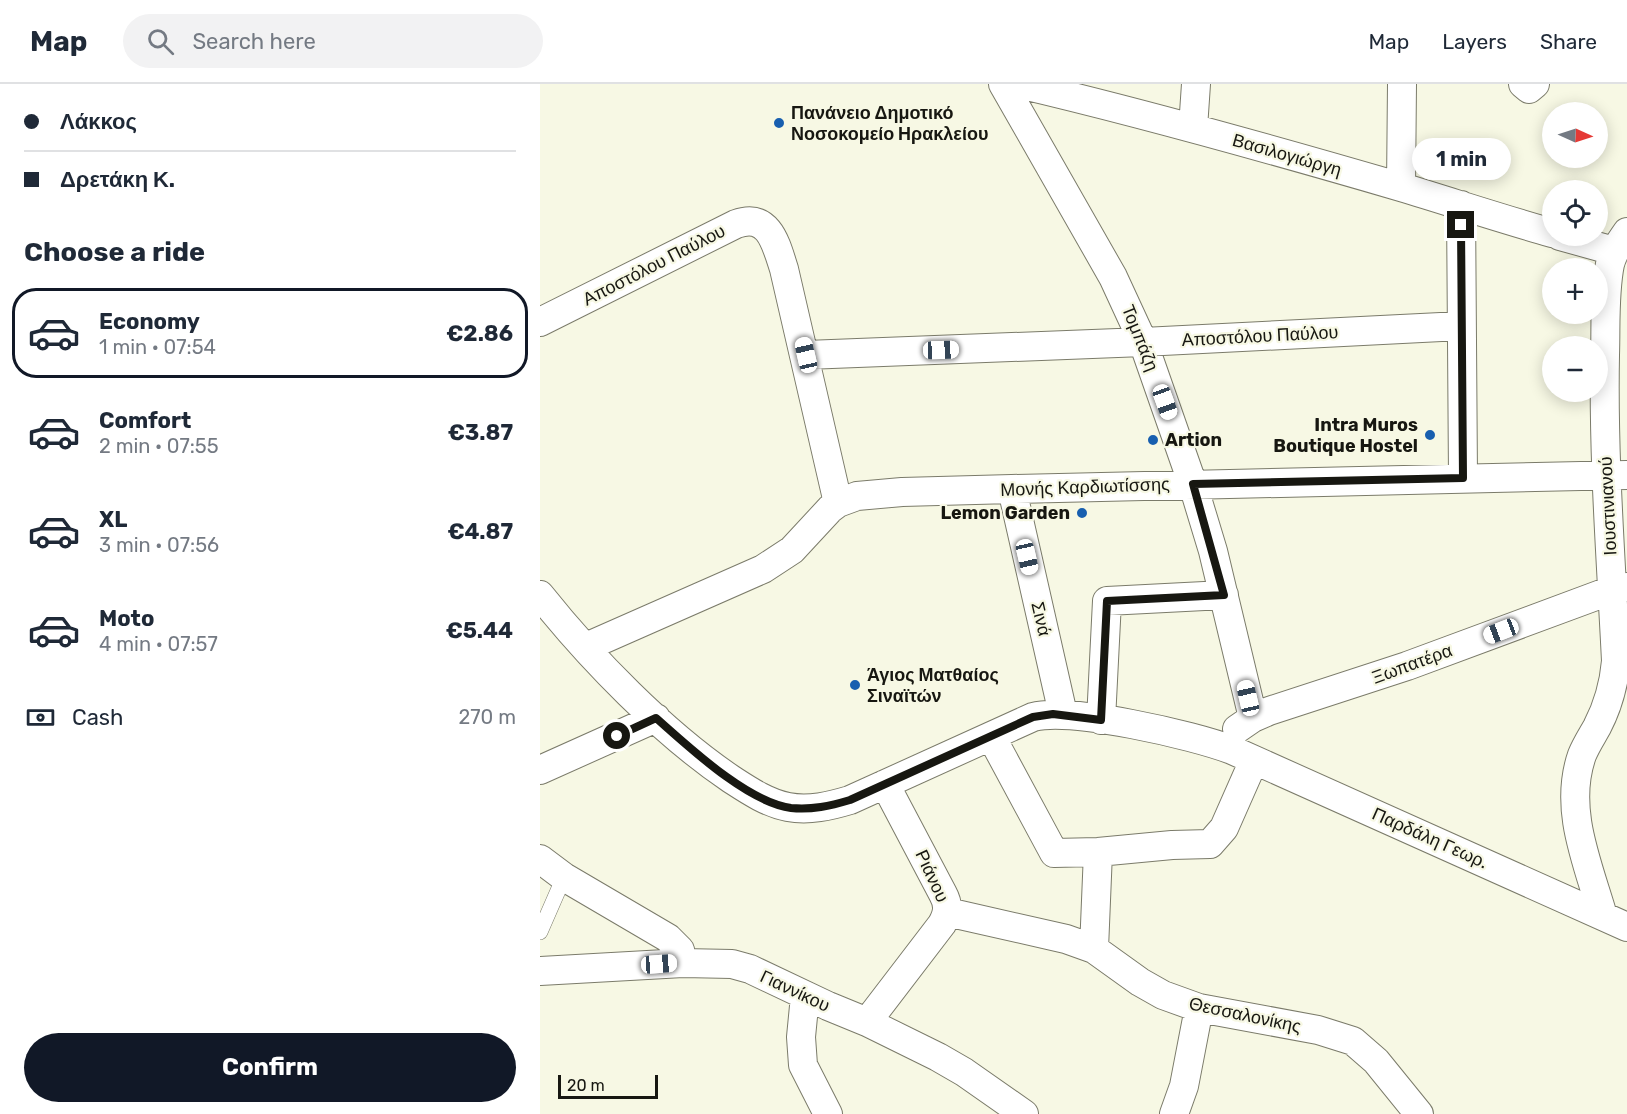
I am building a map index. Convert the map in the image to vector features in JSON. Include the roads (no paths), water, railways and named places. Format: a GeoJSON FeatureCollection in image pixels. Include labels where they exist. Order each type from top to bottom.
{"type":"FeatureCollection","features":[{"type":"Feature","properties":{"kind":"street","name":"Τομπάζη"},"geometry":{"type":"LineString","coordinates":[[1003,84],[1113,277],[1143,342],[1193,484],[1224,595],[1253,718]]}},
{"type":"Feature","properties":{"kind":"street","name":"Βασιλογιώργη"},"geometry":{"type":"LineString","coordinates":[[1019,84],[1098,93],[1193,128],[1542,230]]}},
{"type":"Feature","properties":{"kind":"street"},"geometry":{"type":"LineString","coordinates":[[1193,128],[1196,84]]}},
{"type":"Feature","properties":{"kind":"street"},"geometry":{"type":"LineString","coordinates":[[1401,187],[1402,84]]}},
{"type":"Feature","properties":{"kind":"street"},"geometry":{"type":"LineString","coordinates":[[1522,84],[1529,89],[1534,84]]}},
{"type":"Feature","properties":{"kind":"street"},"geometry":{"type":"LineString","coordinates":[[1461,205],[1463,478]]}},
{"type":"Feature","properties":{"kind":"street","name":"Αποστόλου Παύλου"},"geometry":{"type":"LineString","coordinates":[[540,322],[736,224],[753,220],[759,222],[767,230],[774,242],[784,269],[806,355],[1143,342],[1461,326]]}},
{"type":"Feature","properties":{"kind":"street","name":"Ιουστινιανού"},"geometry":{"type":"LineString","coordinates":[[1615,922],[1578,831],[1574,789],[1584,752],[1611,692],[1617,661],[1620,588],[1616,475],[1604,389],[1610,263],[1621,242]]}},
{"type":"Feature","properties":{"kind":"street"},"geometry":{"type":"LineString","coordinates":[[806,355],[838,503]]}},
{"type":"Feature","properties":{"kind":"street","name":"Μονής Καρδιωτίσσης"},"geometry":{"type":"LineString","coordinates":[[586,647],[731,584],[782,558],[838,503],[857,496],[1012,489],[1616,475]]}},
{"type":"Feature","properties":{"kind":"street","name":"Σινά"},"geometry":{"type":"LineString","coordinates":[[1012,489],[1063,714]]}},
{"type":"Feature","properties":{"kind":"street","name":"Ξωπατέρα"},"geometry":{"type":"LineString","coordinates":[[1234,751],[1253,718],[1427,659],[1620,588]]}},
{"type":"Feature","properties":{"kind":"street","name":"Παρδάλη Γεωρ."},"geometry":{"type":"LineString","coordinates":[[540,595],[586,647],[656,718],[721,772],[762,798],[778,805],[811,808],[831,806],[850,800],[1033,717],[1063,714],[1101,720],[1234,751],[1615,922]]}},
{"type":"Feature","properties":{"kind":"street"},"geometry":{"type":"LineString","coordinates":[[1101,720],[1107,601],[1224,595]]}},
{"type":"Feature","properties":{"kind":"street"},"geometry":{"type":"LineString","coordinates":[[540,770],[656,718]]}},
{"type":"Feature","properties":{"kind":"street"},"geometry":{"type":"LineString","coordinates":[[991,736],[1054,853],[1210,844],[1224,828],[1234,751]]}},
{"type":"Feature","properties":{"kind":"street","name":"Ριάνου"},"geometry":{"type":"LineString","coordinates":[[867,1022],[942,924],[947,912],[945,898],[885,784]]}},
{"type":"Feature","properties":{"kind":"street"},"geometry":{"type":"LineString","coordinates":[[1094,949],[1098,852]]}},
{"type":"Feature","properties":{"kind":"street"},"geometry":{"type":"LineString","coordinates":[[540,859],[564,877],[658,931],[677,946],[683,963]]}},
{"type":"Feature","properties":{"kind":"street","name":"Θεσσαλονίκης"},"geometry":{"type":"LineString","coordinates":[[947,912],[1066,939],[1094,949],[1140,982],[1163,995],[1199,1008],[1318,1029],[1353,1041],[1376,1061],[1418,1114]]}},
{"type":"Feature","properties":{"kind":"street","name":"Γιαννίκου"},"geometry":{"type":"LineString","coordinates":[[540,971],[683,963],[732,964],[750,969],[805,996],[867,1022],[964,1072],[1024,1114]]}},
{"type":"Feature","properties":{"kind":"street"},"geometry":{"type":"LineString","coordinates":[[805,996],[801,1037],[803,1065],[828,1114]]}},
{"type":"Feature","properties":{"kind":"street"},"geometry":{"type":"LineString","coordinates":[[1174,1114],[1187,1077],[1199,1008]]}},
{"type":"Feature","properties":{"kind":"lane"},"geometry":{"type":"LineString","coordinates":[[540,932],[564,877]]}},
{"type":"Feature","properties":{"kind":"place","name":"Πανάνειο Δημοτικό Νοσοκομείο Ηρακλείου"},"geometry":{"type":"Point","coordinates":[779,123]}},
{"type":"Feature","properties":{"kind":"place","name":"Intra Muros Boutique Hostel"},"geometry":{"type":"Point","coordinates":[1430,435]}},
{"type":"Feature","properties":{"kind":"place","name":"Artion"},"geometry":{"type":"Point","coordinates":[1153,440]}},
{"type":"Feature","properties":{"kind":"place","name":"Lemon Garden"},"geometry":{"type":"Point","coordinates":[1082,513]}},
{"type":"Feature","properties":{"kind":"place","name":"Άγιος Ματθαίος Σιναϊτών"},"geometry":{"type":"Point","coordinates":[855,685]}}]}
